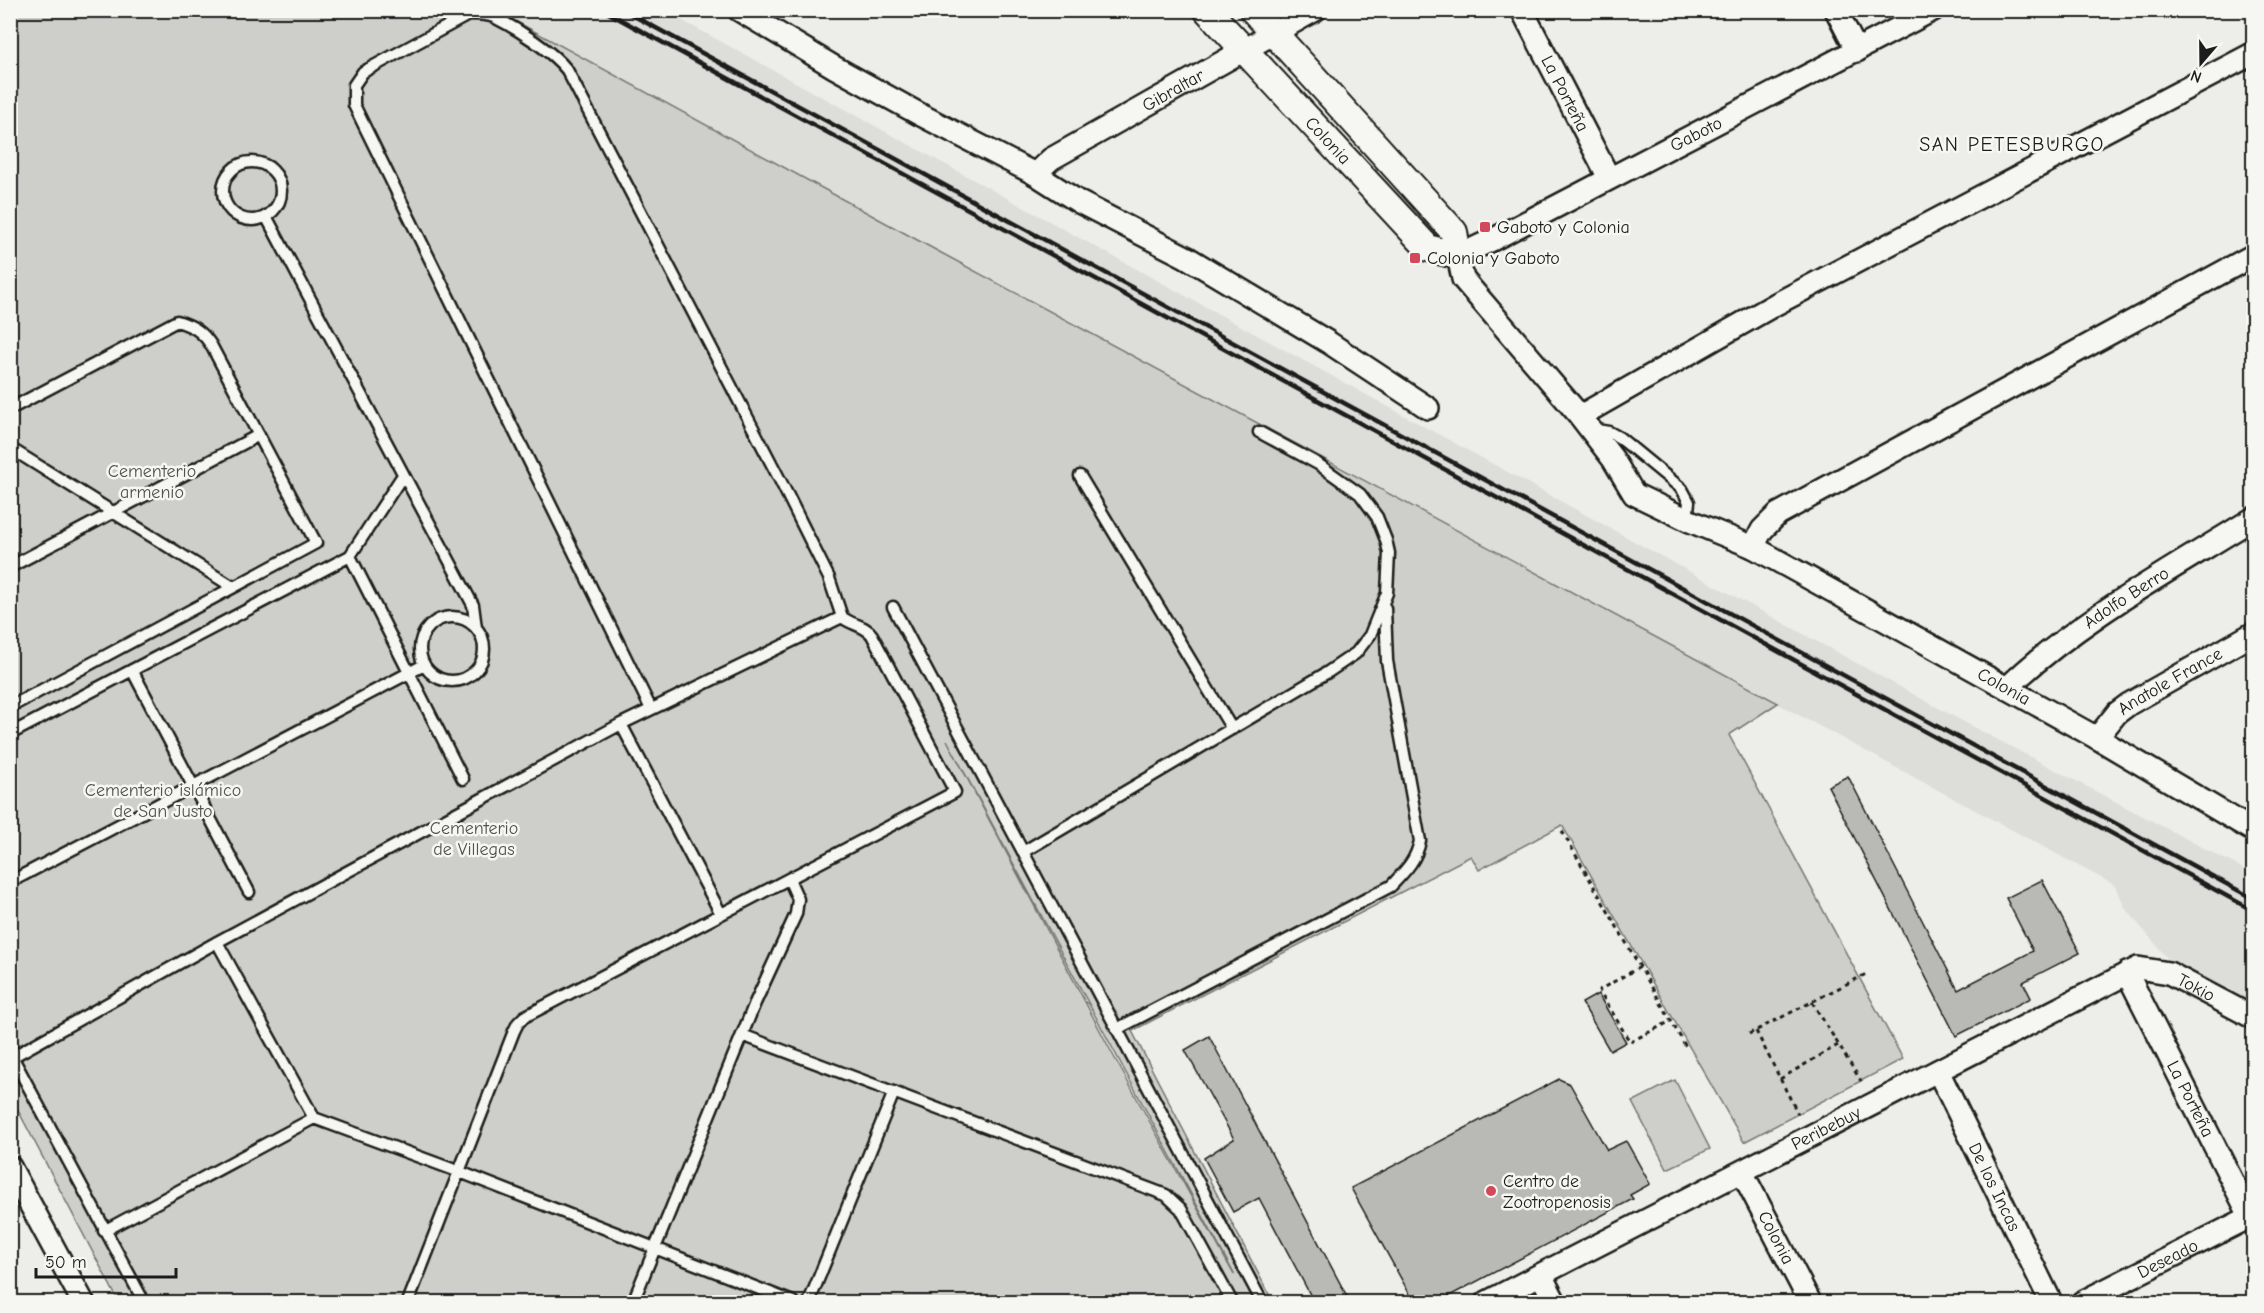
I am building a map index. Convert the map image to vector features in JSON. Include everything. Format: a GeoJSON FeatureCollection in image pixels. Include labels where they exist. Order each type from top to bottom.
{"type":"FeatureCollection","features":[{"type":"Feature","properties":{"kind":"street"},"geometry":{"type":"LineString","coordinates":[[739,10],[892,99],[1186,257],[1296,323],[1428,408]]}},
{"type":"Feature","properties":{"kind":"street","name":"Colonia"},"geometry":{"type":"LineString","coordinates":[[1207,10],[1428,248],[1458,256]]}},
{"type":"Feature","properties":{"kind":"street","name":"Colonia"},"geometry":{"type":"LineString","coordinates":[[1253,10],[1455,232],[1463,279],[1469,288],[1585,423],[1613,459],[1629,488],[1644,499],[1753,547],[2097,738],[2253,831]]}},
{"type":"Feature","properties":{"kind":"street","name":"Gibraltar"},"geometry":{"type":"LineString","coordinates":[[1035,174],[1051,159],[1315,10]]}},
{"type":"Feature","properties":{"kind":"street","name":"La Porteña"},"geometry":{"type":"LineString","coordinates":[[1522,10],[1609,178]]}},
{"type":"Feature","properties":{"kind":"street"},"geometry":{"type":"LineString","coordinates":[[1836,10],[1857,51]]}},
{"type":"Feature","properties":{"kind":"street","name":"Gaboto"},"geometry":{"type":"LineString","coordinates":[[1458,256],[1933,10]]}},
{"type":"Feature","properties":{"kind":"street"},"geometry":{"type":"LineString","coordinates":[[1585,423],[1776,304],[2253,53]]}},
{"type":"Feature","properties":{"kind":"street"},"geometry":{"type":"LineString","coordinates":[[1753,547],[1762,530],[1778,514],[2253,255]]}},
{"type":"Feature","properties":{"kind":"street","name":"Adolfo Berro"},"geometry":{"type":"LineString","coordinates":[[2007,688],[2035,661],[2096,618],[2253,518]]}},
{"type":"Feature","properties":{"kind":"street","name":"Anatole France"},"geometry":{"type":"LineString","coordinates":[[2097,738],[2117,713],[2129,704],[2253,633]]}},
{"type":"Feature","properties":{"kind":"street","name":"Peribebuy"},"geometry":{"type":"LineString","coordinates":[[1487,1302],[2127,973],[2138,968],[2157,969],[2169,973]]}},
{"type":"Feature","properties":{"kind":"street","name":"La Porteña"},"geometry":{"type":"LineString","coordinates":[[2127,973],[2252,1219]]}},
{"type":"Feature","properties":{"kind":"street","name":"Tokio"},"geometry":{"type":"LineString","coordinates":[[2169,973],[2253,1018]]}},
{"type":"Feature","properties":{"kind":"street","name":"De los Incas"},"geometry":{"type":"LineString","coordinates":[[1938,1071],[2051,1302]]}},
{"type":"Feature","properties":{"kind":"street"},"geometry":{"type":"LineString","coordinates":[[10,1167],[83,1302]]}},
{"type":"Feature","properties":{"kind":"street","name":"Colonia"},"geometry":{"type":"LineString","coordinates":[[1742,1172],[1810,1302]]}},
{"type":"Feature","properties":{"kind":"street","name":"Deseado"},"geometry":{"type":"LineString","coordinates":[[2082,1302],[2252,1219]]}},
{"type":"Feature","properties":{"kind":"street"},"geometry":{"type":"LineString","coordinates":[[1541,1275],[1555,1302]]}},
{"type":"Feature","properties":{"kind":"lane"},"geometry":{"type":"LineString","coordinates":[[408,1302],[518,1023],[533,1011],[955,792],[869,630],[842,617],[830,579],[567,70],[549,52],[493,17],[470,14],[363,72],[354,85],[354,105],[651,709]]}},
{"type":"Feature","properties":{"kind":"lane"},"geometry":{"type":"LineString","coordinates":[[257,162],[274,172],[281,191],[274,210],[266,216],[249,220],[240,218],[226,205],[223,188],[230,171],[237,165],[257,162]]}},
{"type":"Feature","properties":{"kind":"lane"},"geometry":{"type":"LineString","coordinates":[[266,216],[473,605],[476,628],[484,645],[484,655],[475,672],[457,681],[447,681],[430,673],[420,655],[423,635],[429,626],[448,617],[468,621],[476,628]]}},
{"type":"Feature","properties":{"kind":"lane"},"geometry":{"type":"LineString","coordinates":[[10,409],[177,321],[191,325],[204,333],[316,543],[10,707]]}},
{"type":"Feature","properties":{"kind":"lane"},"geometry":{"type":"LineString","coordinates":[[1585,423],[1620,438],[1682,489],[1689,502],[1687,519]]}},
{"type":"Feature","properties":{"kind":"lane"},"geometry":{"type":"LineString","coordinates":[[1117,1029],[1391,886],[1411,866],[1417,854],[1420,841],[1387,661],[1384,620],[1387,593],[1387,546],[1377,518],[1360,494],[1318,465],[1259,432]]}},
{"type":"Feature","properties":{"kind":"lane"},"geometry":{"type":"LineString","coordinates":[[10,567],[259,435]]}},
{"type":"Feature","properties":{"kind":"lane"},"geometry":{"type":"LineString","coordinates":[[10,448],[233,587]]}},
{"type":"Feature","properties":{"kind":"lane"},"geometry":{"type":"LineString","coordinates":[[10,734],[350,556],[403,475]]}},
{"type":"Feature","properties":{"kind":"lane"},"geometry":{"type":"LineString","coordinates":[[1080,476],[1232,729]]}},
{"type":"Feature","properties":{"kind":"lane"},"geometry":{"type":"LineString","coordinates":[[350,556],[464,779]]}},
{"type":"Feature","properties":{"kind":"lane"},"geometry":{"type":"LineString","coordinates":[[1023,852],[1356,653],[1370,635],[1387,593]]}},
{"type":"Feature","properties":{"kind":"lane"},"geometry":{"type":"LineString","coordinates":[[893,607],[1262,1302]]}},
{"type":"Feature","properties":{"kind":"lane"},"geometry":{"type":"LineString","coordinates":[[144,1302],[104,1231],[14,1060],[14,1056],[217,942],[621,724],[842,617]]}},
{"type":"Feature","properties":{"kind":"lane"},"geometry":{"type":"LineString","coordinates":[[10,882],[424,665]]}},
{"type":"Feature","properties":{"kind":"lane"},"geometry":{"type":"LineString","coordinates":[[132,670],[195,785],[249,892]]}},
{"type":"Feature","properties":{"kind":"lane"},"geometry":{"type":"LineString","coordinates":[[621,724],[721,914]]}},
{"type":"Feature","properties":{"kind":"lane"},"geometry":{"type":"LineString","coordinates":[[633,1302],[742,1035],[798,907],[798,898],[789,879]]}},
{"type":"Feature","properties":{"kind":"lane"},"geometry":{"type":"LineString","coordinates":[[217,942],[314,1118],[460,1172],[793,1302]]}},
{"type":"Feature","properties":{"kind":"lane"},"geometry":{"type":"LineString","coordinates":[[742,1035],[1166,1195],[1181,1209],[1232,1302]]}},
{"type":"Feature","properties":{"kind":"lane"},"geometry":{"type":"LineString","coordinates":[[809,1302],[894,1092]]}},
{"type":"Feature","properties":{"kind":"lane"},"geometry":{"type":"LineString","coordinates":[[104,1231],[314,1118]]}},
{"type":"Feature","properties":{"kind":"path"},"geometry":{"type":"LineString","coordinates":[[1562,831],[1686,1047]]}},
{"type":"Feature","properties":{"kind":"path"},"geometry":{"type":"LineString","coordinates":[[1640,967],[1599,990],[1630,1042],[1671,1021]]}},
{"type":"Feature","properties":{"kind":"path"},"geometry":{"type":"LineString","coordinates":[[1749,1034],[1868,973]]}},
{"type":"Feature","properties":{"kind":"path"},"geometry":{"type":"LineString","coordinates":[[1812,1002],[1861,1081]]}},
{"type":"Feature","properties":{"kind":"path"},"geometry":{"type":"LineString","coordinates":[[1756,1031],[1798,1114]]}},
{"type":"Feature","properties":{"kind":"path"},"geometry":{"type":"LineString","coordinates":[[1780,1079],[1838,1045]]}},
{"type":"Feature","properties":{"kind":"shaded area"},"geometry":{"type":"Polygon","coordinates":[[[497,11],[665,11],[1964,722],[2253,874],[2253,1004],[2168,959],[2125,908],[2116,886],[497,11]]]}},
{"type":"Feature","properties":{"kind":"green space","name":"Cementerio de Villegas"},"geometry":{"type":"Polygon","coordinates":[[[11,10],[497,11],[1778,703],[1729,735],[1903,1059],[1744,1142],[1562,825],[1479,870],[1471,856],[1132,1031],[1273,1302],[119,1302],[11,1097],[11,10]],[[947,740],[1112,1053],[1234,1274],[947,740]]]}},
{"type":"Feature","properties":{"kind":"green space"},"geometry":{"type":"Polygon","coordinates":[[[1675,1080],[1710,1149],[1667,1169],[1632,1102],[1675,1080]]]}},
{"type":"Feature","properties":{"kind":"building"},"geometry":{"type":"Polygon","coordinates":[[[1848,776],[1958,990],[2033,951],[2006,898],[2042,880],[2080,953],[2023,982],[2031,998],[1956,1036],[1828,786],[1848,776]]]}},
{"type":"Feature","properties":{"kind":"building"},"geometry":{"type":"Polygon","coordinates":[[[1598,994],[1626,1042],[1610,1051],[1582,1003],[1598,994]]]}},
{"type":"Feature","properties":{"kind":"building"},"geometry":{"type":"Polygon","coordinates":[[[1209,1036],[1350,1302],[1314,1302],[1259,1198],[1233,1212],[1204,1158],[1234,1139],[1185,1050],[1209,1036]]]}},
{"type":"Feature","properties":{"kind":"building","name":"Centro de Zootropenosis"},"geometry":{"type":"Polygon","coordinates":[[[1559,1079],[1570,1084],[1607,1150],[1626,1141],[1650,1184],[1630,1195],[1633,1199],[1438,1302],[1414,1302],[1351,1188],[1559,1079]]]}},
{"type":"Feature","properties":{"kind":"railway"},"geometry":{"type":"LineString","coordinates":[[603,10],[2254,911]]}},
{"type":"Feature","properties":{"kind":"railway"},"geometry":{"type":"LineString","coordinates":[[623,10],[2254,899]]}},
{"type":"Feature","properties":{"kind":"place","name":"Gaboto y Colonia"},"geometry":{"type":"Point","coordinates":[1485,227]}},
{"type":"Feature","properties":{"kind":"place","name":"Colonia y Gaboto"},"geometry":{"type":"Point","coordinates":[1415,258]}},
{"type":"Feature","properties":{"kind":"place","name":"Centro de Zootropenosis"},"geometry":{"type":"Point","coordinates":[1491,1191]}},
{"type":"Feature","properties":{"kind":"district","name":"SAN PETESBURGO"},"geometry":{"type":"Point","coordinates":[2012,144]}},
{"type":"Feature","properties":{"kind":"park label","name":"Cementerio armenio"},"geometry":{"type":"Point","coordinates":[152,481]}},
{"type":"Feature","properties":{"kind":"park label","name":"Cementerio islámico de San Justo"},"geometry":{"type":"Point","coordinates":[163,800]}}]}
